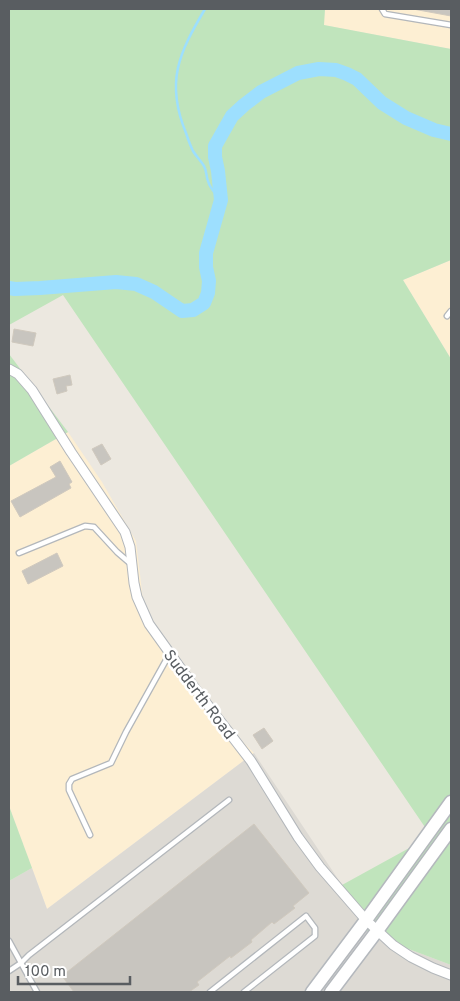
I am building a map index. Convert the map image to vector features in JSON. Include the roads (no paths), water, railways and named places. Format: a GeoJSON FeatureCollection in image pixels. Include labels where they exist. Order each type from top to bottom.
{"type":"FeatureCollection","features":[{"type":"Feature","properties":{"kind":"main road"},"geometry":{"type":"LineString","coordinates":[[312,992],[451,802]]}},
{"type":"Feature","properties":{"kind":"main road"},"geometry":{"type":"LineString","coordinates":[[331,992],[378,931],[451,829]]}},
{"type":"Feature","properties":{"kind":"street","name":"Sudderth Road"},"geometry":{"type":"LineString","coordinates":[[9,369],[18,374],[32,390],[125,532],[130,547],[134,584],[149,624],[194,687],[251,761],[298,837],[320,867],[366,920],[393,945],[410,957],[451,975]]}},
{"type":"Feature","properties":{"kind":"lane"},"geometry":{"type":"LineString","coordinates":[[382,9],[385,14],[451,26]]}},
{"type":"Feature","properties":{"kind":"lane"},"geometry":{"type":"LineString","coordinates":[[447,316],[451,311]]}},
{"type":"Feature","properties":{"kind":"lane"},"geometry":{"type":"LineString","coordinates":[[19,553],[85,526],[94,527],[132,565]]}},
{"type":"Feature","properties":{"kind":"lane"},"geometry":{"type":"LineString","coordinates":[[90,835],[69,790],[69,784],[72,779],[110,763],[170,653]]}},
{"type":"Feature","properties":{"kind":"lane"},"geometry":{"type":"LineString","coordinates":[[9,971],[229,800]]}},
{"type":"Feature","properties":{"kind":"lane"},"geometry":{"type":"LineString","coordinates":[[210,992],[306,916],[315,928],[315,936],[244,992]]}},
{"type":"Feature","properties":{"kind":"lane"},"geometry":{"type":"LineString","coordinates":[[9,941],[37,992]]}},
{"type":"Feature","properties":{"kind":"waterway"},"geometry":{"type":"LineString","coordinates":[[205,9],[182,54],[178,68],[176,98],[194,153],[205,168],[210,186],[221,200]]}},
{"type":"Feature","properties":{"kind":"waterway"},"geometry":{"type":"LineString","coordinates":[[9,288],[40,288],[116,282],[136,284],[154,292],[182,311],[193,310],[204,303],[208,293],[209,281],[206,253],[221,200],[215,146],[232,116],[244,105],[261,92],[298,73],[319,69],[336,70],[347,74],[357,79],[382,103],[406,118],[434,130],[451,134]]}}]}
